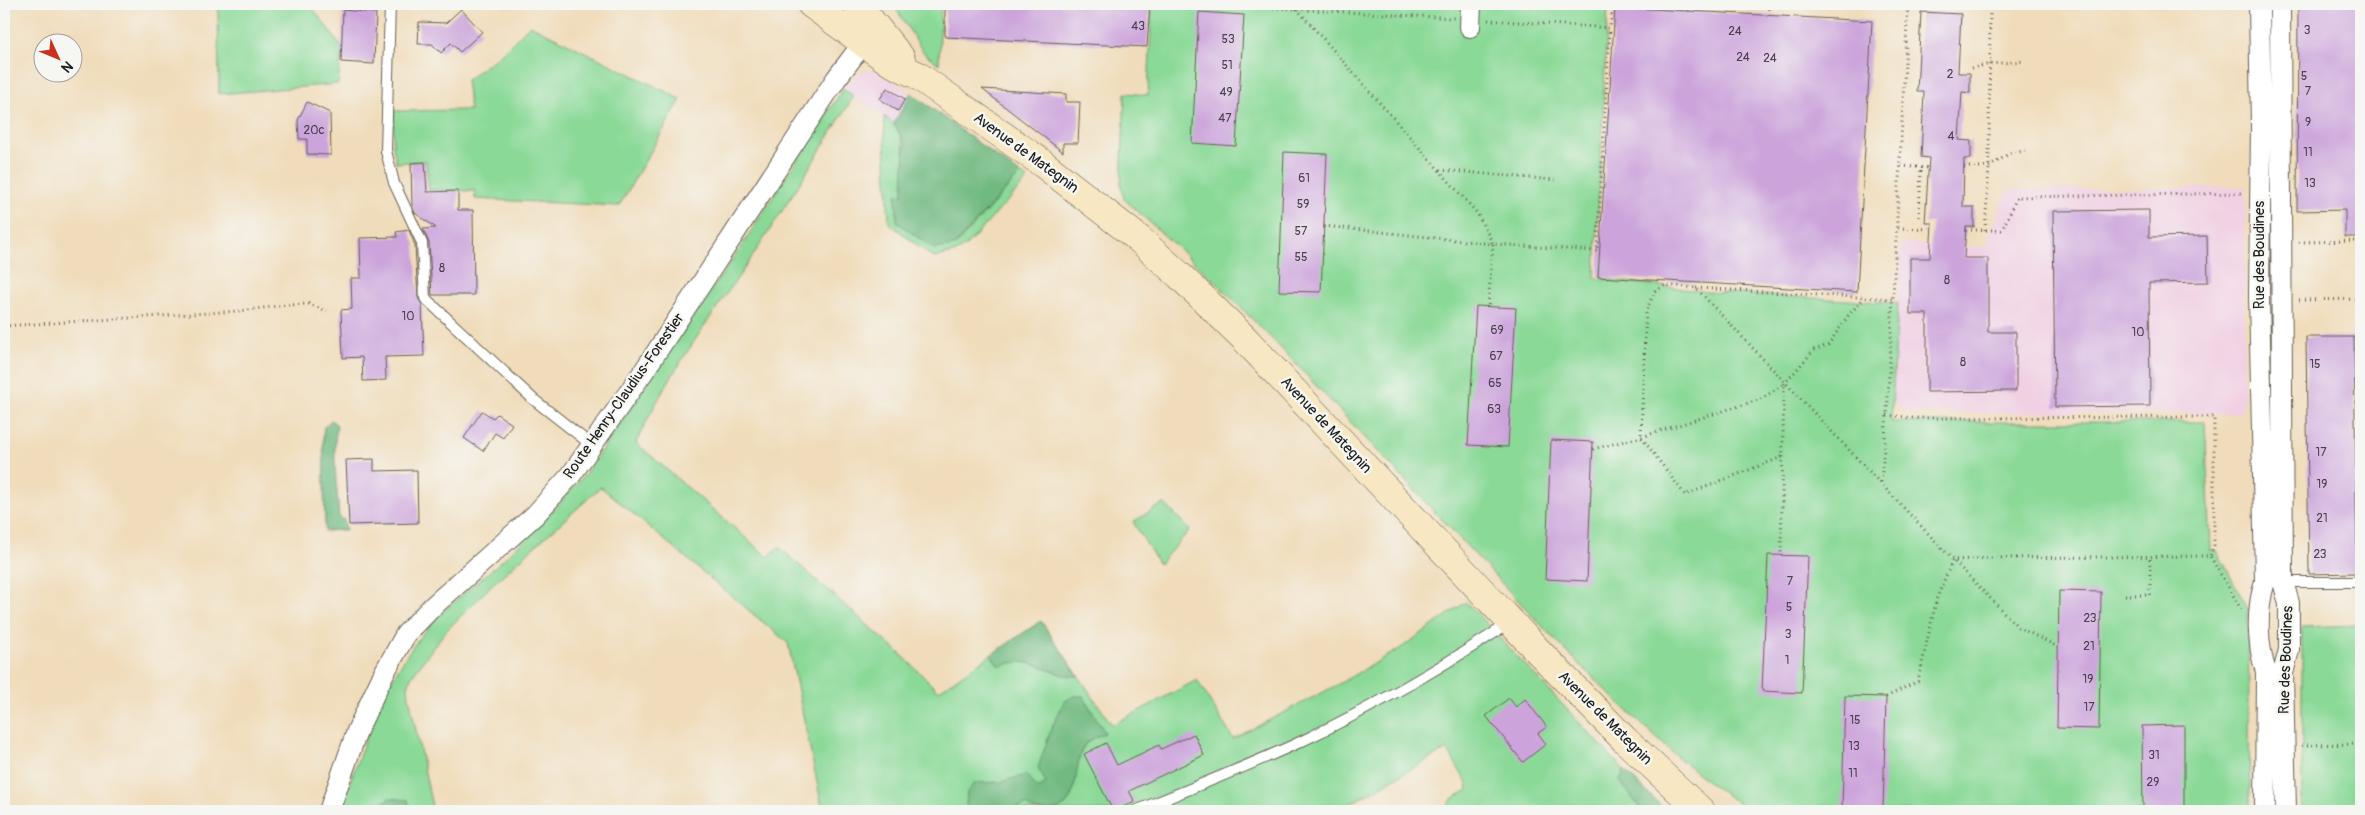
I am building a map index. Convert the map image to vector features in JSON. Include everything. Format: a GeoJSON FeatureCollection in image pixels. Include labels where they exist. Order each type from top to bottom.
{"type":"FeatureCollection","features":[{"type":"Feature","properties":{"kind":"main road","name":"Avenue de Mategnin"},"geometry":{"type":"LineString","coordinates":[[812,4],[876,41]]}},
{"type":"Feature","properties":{"kind":"main road","name":"Avenue de Mategnin"},"geometry":{"type":"LineString","coordinates":[[857,4],[876,41],[890,62],[917,75],[1055,173],[1139,239],[1180,275],[1242,336],[1625,740],[1701,811]]}},
{"type":"Feature","properties":{"kind":"main road"},"geometry":{"type":"LineString","coordinates":[[876,41],[878,4]]}},
{"type":"Feature","properties":{"kind":"street"},"geometry":{"type":"LineString","coordinates":[[1470,27],[1471,4]]}},
{"type":"Feature","properties":{"kind":"street","name":"Rue des Boudines"},"geometry":{"type":"LineString","coordinates":[[2259,4],[2261,442],[2265,581],[2260,596],[2260,653],[2266,672],[2265,811]]}},
{"type":"Feature","properties":{"kind":"street","name":"Rue des Boudines"},"geometry":{"type":"LineString","coordinates":[[2280,4],[2284,430],[2281,449],[2283,582],[2289,602],[2289,650],[2283,672],[2286,811]]}},
{"type":"Feature","properties":{"kind":"street","name":"Route Henry-Claudius-Forestier"},"geometry":{"type":"LineString","coordinates":[[329,811],[356,731],[384,673],[406,634],[432,607],[535,515],[571,475],[593,446],[836,79],[876,41]]}},
{"type":"Feature","properties":{"kind":"street"},"geometry":{"type":"LineString","coordinates":[[2260,125],[2280,144]]}},
{"type":"Feature","properties":{"kind":"street","name":"Rue des Boudines"},"geometry":{"type":"LineString","coordinates":[[2263,475],[2281,449]]}},
{"type":"Feature","properties":{"kind":"lane"},"geometry":{"type":"LineString","coordinates":[[390,4],[386,151],[394,183],[422,243],[425,298],[533,399],[593,446]]}},
{"type":"Feature","properties":{"kind":"lane"},"geometry":{"type":"LineString","coordinates":[[2283,582],[2361,582]]}},
{"type":"Feature","properties":{"kind":"lane"},"geometry":{"type":"LineString","coordinates":[[1135,811],[1154,807],[1338,722],[1469,649],[1512,622]]}},
{"type":"Feature","properties":{"kind":"path"},"geometry":{"type":"LineString","coordinates":[[1203,4],[1297,10]]}},
{"type":"Feature","properties":{"kind":"path"},"geometry":{"type":"LineString","coordinates":[[1295,4],[1297,10],[1477,213],[1493,244],[1488,306]]}},
{"type":"Feature","properties":{"kind":"path"},"geometry":{"type":"LineString","coordinates":[[1688,11],[1689,4]]}},
{"type":"Feature","properties":{"kind":"path"},"geometry":{"type":"LineString","coordinates":[[1769,4],[1769,15]]}},
{"type":"Feature","properties":{"kind":"path"},"geometry":{"type":"LineString","coordinates":[[1881,482],[1887,415],[1908,4]]}},
{"type":"Feature","properties":{"kind":"path"},"geometry":{"type":"LineString","coordinates":[[1985,230],[1989,167],[1990,4]]}},
{"type":"Feature","properties":{"kind":"path"},"geometry":{"type":"LineString","coordinates":[[1994,4],[2014,6]]}},
{"type":"Feature","properties":{"kind":"path"},"geometry":{"type":"LineString","coordinates":[[1324,226],[1493,244],[1598,251],[1610,28]]}},
{"type":"Feature","properties":{"kind":"path"},"geometry":{"type":"LineString","coordinates":[[1971,68],[1990,64],[2025,61]]}},
{"type":"Feature","properties":{"kind":"path"},"geometry":{"type":"LineString","coordinates":[[1964,167],[1989,167],[2010,153],[2026,151]]}},
{"type":"Feature","properties":{"kind":"path"},"geometry":{"type":"LineString","coordinates":[[1901,166],[1929,168]]}},
{"type":"Feature","properties":{"kind":"path"},"geometry":{"type":"LineString","coordinates":[[1919,217],[1921,168]]}},
{"type":"Feature","properties":{"kind":"path"},"geometry":{"type":"LineString","coordinates":[[1439,170],[1555,180]]}},
{"type":"Feature","properties":{"kind":"path"},"geometry":{"type":"LineString","coordinates":[[1966,230],[2002,230],[2017,197],[2259,192]]}},
{"type":"Feature","properties":{"kind":"path"},"geometry":{"type":"LineString","coordinates":[[1897,228],[1932,229]]}},
{"type":"Feature","properties":{"kind":"path"},"geometry":{"type":"LineString","coordinates":[[2294,242],[2361,241]]}},
{"type":"Feature","properties":{"kind":"path"},"geometry":{"type":"LineString","coordinates":[[1782,458],[1685,495],[1641,437],[1646,311],[1649,300],[1655,291],[1665,285],[1893,300]]}},
{"type":"Feature","properties":{"kind":"path"},"geometry":{"type":"LineString","coordinates":[[1696,288],[1784,384],[1881,482],[2018,627],[2058,647]]}},
{"type":"Feature","properties":{"kind":"path"},"geometry":{"type":"LineString","coordinates":[[1593,449],[1641,437],[1762,399],[1784,384],[1814,350],[1828,346],[1848,316],[1864,298]]}},
{"type":"Feature","properties":{"kind":"path"},"geometry":{"type":"LineString","coordinates":[[2294,300],[2361,299]]}},
{"type":"Feature","properties":{"kind":"path"},"geometry":{"type":"LineString","coordinates":[[4,326],[239,311],[287,305],[309,304],[327,311]]}},
{"type":"Feature","properties":{"kind":"path"},"geometry":{"type":"LineString","coordinates":[[1781,555],[1784,384]]}},
{"type":"Feature","properties":{"kind":"path"},"geometry":{"type":"LineString","coordinates":[[1887,415],[1913,418],[2214,417],[2214,545],[2210,556]]}},
{"type":"Feature","properties":{"kind":"path"},"geometry":{"type":"LineString","coordinates":[[2125,595],[2150,595],[2150,556]]}},
{"type":"Feature","properties":{"kind":"path"},"geometry":{"type":"LineString","coordinates":[[1953,560],[2210,556]]}},
{"type":"Feature","properties":{"kind":"path"},"geometry":{"type":"LineString","coordinates":[[2210,556],[2245,616]]}},
{"type":"Feature","properties":{"kind":"path"},"geometry":{"type":"LineString","coordinates":[[1886,697],[1918,680],[1937,598],[1953,560]]}},
{"type":"Feature","properties":{"kind":"path"},"geometry":{"type":"LineString","coordinates":[[2297,744],[2361,744]]}},
{"type":"Feature","properties":{"kind":"shaded area"},"geometry":{"type":"Polygon","coordinates":[[[865,70],[879,71],[911,93],[894,123],[843,89],[852,78],[865,70]]]}},
{"type":"Feature","properties":{"kind":"shaded area"},"geometry":{"type":"Polygon","coordinates":[[[2246,187],[2243,413],[1914,413],[1904,411],[1893,401],[1901,243],[1985,247],[2007,190],[2246,187]]]}},
{"type":"Feature","properties":{"kind":"green space"},"geometry":{"type":"Polygon","coordinates":[[[218,4],[310,4],[342,48],[338,84],[219,94],[218,4]]]}},
{"type":"Feature","properties":{"kind":"green space"},"geometry":{"type":"Polygon","coordinates":[[[893,4],[941,4],[939,64],[924,53],[893,4]]]}},
{"type":"Feature","properties":{"kind":"green space"},"geometry":{"type":"Polygon","coordinates":[[[1152,4],[1608,4],[1595,278],[1709,292],[1898,303],[1891,422],[2205,422],[2211,550],[2217,551],[2248,609],[2250,811],[1750,811],[1719,790],[1675,755],[1558,643],[1277,344],[1209,276],[1124,199],[1121,184],[1125,93],[1148,95],[1152,4]]]}},
{"type":"Feature","properties":{"kind":"green space"},"geometry":{"type":"Polygon","coordinates":[[[530,25],[681,99],[619,206],[475,199],[475,191],[429,190],[426,161],[396,163],[393,146],[394,111],[470,110],[466,80],[499,56],[530,25]]]}},
{"type":"Feature","properties":{"kind":"green space"},"geometry":{"type":"Polygon","coordinates":[[[843,89],[854,96],[775,222],[674,373],[647,419],[636,443],[768,557],[779,547],[906,659],[938,691],[1041,621],[1112,725],[1197,680],[1233,739],[1335,686],[1401,648],[1466,602],[1624,770],[1666,811],[1444,811],[1453,798],[1468,790],[1467,783],[1447,749],[1337,811],[823,811],[788,643],[601,487],[495,582],[444,633],[411,677],[408,687],[409,697],[433,811],[410,811],[408,800],[368,811],[340,811],[379,706],[412,648],[433,622],[528,536],[586,473],[735,256],[843,89]]]}},
{"type":"Feature","properties":{"kind":"green space"},"geometry":{"type":"Polygon","coordinates":[[[911,93],[1020,174],[954,246],[934,249],[897,222],[896,195],[903,194],[905,144],[894,123],[911,93]]]}},
{"type":"Feature","properties":{"kind":"green space"},"geometry":{"type":"Polygon","coordinates":[[[884,116],[893,123],[902,141],[905,161],[903,194],[955,246],[1020,174],[1028,179],[967,245],[956,252],[934,258],[889,223],[884,116]]]}},
{"type":"Feature","properties":{"kind":"green space"},"geometry":{"type":"Polygon","coordinates":[[[331,420],[337,425],[335,460],[339,517],[344,520],[346,530],[325,531],[323,435],[324,427],[331,420]]]}},
{"type":"Feature","properties":{"kind":"green space"},"geometry":{"type":"Polygon","coordinates":[[[1164,503],[1190,530],[1159,564],[1133,522],[1164,503]]]}},
{"type":"Feature","properties":{"kind":"green space"},"geometry":{"type":"Polygon","coordinates":[[[1041,621],[1078,676],[1068,676],[1023,662],[999,666],[991,655],[1041,621]]]}},
{"type":"Feature","properties":{"kind":"green space"},"geometry":{"type":"Polygon","coordinates":[[[2361,625],[2361,811],[2302,811],[2302,627],[2361,625]]]}},
{"type":"Feature","properties":{"kind":"green space"},"geometry":{"type":"Polygon","coordinates":[[[1074,696],[1083,696],[1105,733],[1090,741],[1083,748],[1074,788],[1066,804],[1058,809],[1047,811],[1036,810],[1026,805],[1010,811],[971,811],[966,805],[967,792],[975,783],[1001,782],[1026,775],[1038,789],[1046,783],[1038,768],[1051,729],[1064,702],[1074,696]]]}},
{"type":"Feature","properties":{"kind":"green space"},"geometry":{"type":"Polygon","coordinates":[[[1624,770],[1666,811],[1642,811],[1620,781],[1624,770]]]}},
{"type":"Feature","properties":{"kind":"green space"},"geometry":{"type":"Polygon","coordinates":[[[390,798],[408,800],[410,811],[368,811],[390,798]]]}},
{"type":"Feature","properties":{"kind":"building"},"geometry":{"type":"Polygon","coordinates":[[[945,4],[1150,5],[1147,47],[945,37],[945,4]]]}},
{"type":"Feature","properties":{"kind":"building"},"geometry":{"type":"Polygon","coordinates":[[[2298,4],[2361,4],[2361,237],[2345,237],[2345,210],[2297,211],[2298,4]]]}},
{"type":"Feature","properties":{"kind":"building"},"geometry":{"type":"Polygon","coordinates":[[[1615,7],[1872,21],[1857,292],[1598,277],[1615,7]]]}},
{"type":"Feature","properties":{"kind":"building"},"geometry":{"type":"Polygon","coordinates":[[[461,9],[482,32],[460,52],[451,43],[441,53],[432,44],[418,44],[419,22],[446,23],[461,9]]]}},
{"type":"Feature","properties":{"kind":"building"},"geometry":{"type":"Polygon","coordinates":[[[343,10],[376,13],[374,64],[341,62],[343,10]]]}},
{"type":"Feature","properties":{"kind":"building"},"geometry":{"type":"Polygon","coordinates":[[[1199,12],[1244,15],[1236,146],[1192,143],[1199,12]]]}},
{"type":"Feature","properties":{"kind":"building"},"geometry":{"type":"Polygon","coordinates":[[[1921,12],[1961,14],[1958,73],[1970,73],[1970,93],[1962,92],[1959,140],[1971,141],[1971,159],[1964,159],[1963,207],[1974,207],[1974,227],[1966,227],[1964,258],[1988,258],[1988,332],[2016,332],[2016,391],[1927,392],[1927,314],[1910,314],[1910,258],[1930,258],[1932,223],[1925,223],[1929,158],[1921,157],[1924,92],[1917,92],[1921,12]]]}},
{"type":"Feature","properties":{"kind":"building"},"geometry":{"type":"Polygon","coordinates":[[[887,88],[905,99],[898,111],[880,99],[887,88]]]}},
{"type":"Feature","properties":{"kind":"building"},"geometry":{"type":"Polygon","coordinates":[[[982,89],[1066,94],[1066,102],[1080,102],[1078,143],[1063,143],[1063,152],[982,89]]]}},
{"type":"Feature","properties":{"kind":"building"},"geometry":{"type":"Polygon","coordinates":[[[307,102],[330,113],[331,155],[307,154],[307,139],[299,139],[298,120],[307,102]]]}},
{"type":"Feature","properties":{"kind":"building"},"geometry":{"type":"Polygon","coordinates":[[[1284,152],[1327,154],[1321,292],[1279,291],[1284,152]]]}},
{"type":"Feature","properties":{"kind":"building"},"geometry":{"type":"Polygon","coordinates":[[[425,162],[427,192],[458,191],[458,210],[473,210],[474,295],[432,295],[429,243],[423,229],[436,228],[415,213],[412,205],[411,163],[425,162]]]}},
{"type":"Feature","properties":{"kind":"building"},"geometry":{"type":"Polygon","coordinates":[[[2149,210],[2149,237],[2207,236],[2208,282],[2149,283],[2150,406],[2055,407],[2053,211],[2149,210]]]}},
{"type":"Feature","properties":{"kind":"building"},"geometry":{"type":"Polygon","coordinates":[[[409,230],[415,245],[418,298],[422,305],[424,356],[385,357],[386,380],[363,381],[362,357],[343,358],[341,310],[352,309],[351,278],[361,278],[360,238],[397,237],[396,232],[409,230]]]}},
{"type":"Feature","properties":{"kind":"building"},"geometry":{"type":"Polygon","coordinates":[[[1476,306],[1516,308],[1508,447],[1468,445],[1476,306]]]}},
{"type":"Feature","properties":{"kind":"building"},"geometry":{"type":"Polygon","coordinates":[[[2306,337],[2354,337],[2357,573],[2309,574],[2306,337]]]}},
{"type":"Feature","properties":{"kind":"building"},"geometry":{"type":"Polygon","coordinates":[[[482,411],[493,418],[497,414],[512,424],[503,438],[495,433],[483,451],[464,438],[482,411]]]}},
{"type":"Feature","properties":{"kind":"building"},"geometry":{"type":"Polygon","coordinates":[[[1551,440],[1593,442],[1587,581],[1545,579],[1551,440]]]}},
{"type":"Feature","properties":{"kind":"building"},"geometry":{"type":"Polygon","coordinates":[[[374,459],[374,471],[417,470],[418,523],[349,525],[346,460],[374,459]]]}},
{"type":"Feature","properties":{"kind":"building"},"geometry":{"type":"Polygon","coordinates":[[[1768,555],[1808,556],[1802,693],[1762,691],[1768,555]]]}},
{"type":"Feature","properties":{"kind":"building"},"geometry":{"type":"Polygon","coordinates":[[[2059,591],[2101,592],[2099,729],[2057,728],[2059,591]]]}},
{"type":"Feature","properties":{"kind":"building"},"geometry":{"type":"Polygon","coordinates":[[[1845,696],[1886,697],[1883,811],[1842,811],[1845,696]]]}},
{"type":"Feature","properties":{"kind":"building"},"geometry":{"type":"Polygon","coordinates":[[[1509,698],[1516,707],[1525,699],[1547,727],[1538,733],[1546,744],[1523,762],[1486,716],[1509,698]]]}},
{"type":"Feature","properties":{"kind":"building"},"geometry":{"type":"Polygon","coordinates":[[[2184,725],[2184,811],[2143,811],[2142,726],[2184,725]]]}},
{"type":"Feature","properties":{"kind":"building"},"geometry":{"type":"Polygon","coordinates":[[[1194,734],[1204,755],[1129,791],[1135,802],[1113,811],[1084,754],[1106,743],[1117,765],[1159,745],[1161,749],[1194,734]]]}}]}
